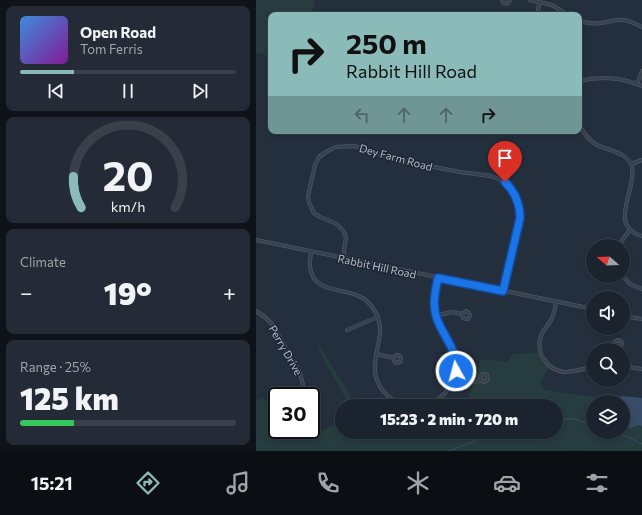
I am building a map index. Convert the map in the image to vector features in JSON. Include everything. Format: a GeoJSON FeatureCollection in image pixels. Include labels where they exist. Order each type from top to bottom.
{"type":"FeatureCollection","features":[{"type":"Feature","properties":{"kind":"street"},"geometry":{"type":"LineString","coordinates":[[502,0],[506,3],[510,0]]}},
{"type":"Feature","properties":{"kind":"street"},"geometry":{"type":"LineString","coordinates":[[530,0],[552,5],[563,12]]}},
{"type":"Feature","properties":{"kind":"street"},"geometry":{"type":"LineString","coordinates":[[537,12],[539,1]]}},
{"type":"Feature","properties":{"kind":"street"},"geometry":{"type":"LineString","coordinates":[[582,22],[596,24],[614,20],[624,20],[642,27]]}},
{"type":"Feature","properties":{"kind":"street"},"geometry":{"type":"LineString","coordinates":[[637,84],[642,71]]}},
{"type":"Feature","properties":{"kind":"street"},"geometry":{"type":"LineString","coordinates":[[582,80],[608,78],[625,80],[642,86]]}},
{"type":"Feature","properties":{"kind":"street"},"geometry":{"type":"LineString","coordinates":[[582,129],[592,141],[600,146],[621,154],[627,158],[631,164],[632,175],[625,217],[626,223],[630,230],[642,236]]}},
{"type":"Feature","properties":{"kind":"street","name":"Dey Farm Road"},"geometry":{"type":"LineString","coordinates":[[343,258],[346,243],[344,232],[337,224],[314,213],[309,203],[308,196],[314,166],[319,157],[335,148],[342,146],[353,146],[364,148],[398,160],[460,172],[489,175],[501,180],[509,186],[519,203],[520,218],[503,291]]}},
{"type":"Feature","properties":{"kind":"street"},"geometry":{"type":"LineString","coordinates":[[631,164],[642,160]]}},
{"type":"Feature","properties":{"kind":"street"},"geometry":{"type":"LineString","coordinates":[[623,239],[630,230]]}},
{"type":"Feature","properties":{"kind":"street","name":"Rabbit Hill Road"},"geometry":{"type":"LineString","coordinates":[[256,240],[586,308]]}},
{"type":"Feature","properties":{"kind":"street"},"geometry":{"type":"LineString","coordinates":[[311,252],[310,267],[312,275],[317,281],[327,288],[351,293],[361,297],[372,306],[378,317],[381,331],[376,354],[375,371],[380,386],[391,399]]}},
{"type":"Feature","properties":{"kind":"street"},"geometry":{"type":"LineString","coordinates":[[438,278],[434,300],[436,316],[451,346],[455,356],[456,366],[455,376],[451,387],[439,399]]}},
{"type":"Feature","properties":{"kind":"street"},"geometry":{"type":"LineString","coordinates":[[629,283],[642,289]]}},
{"type":"Feature","properties":{"kind":"street"},"geometry":{"type":"LineString","coordinates":[[556,302],[553,317],[542,333],[540,341],[540,349],[544,360],[554,369],[562,372],[570,372],[586,368]]}},
{"type":"Feature","properties":{"kind":"street","name":"Perry Drive"},"geometry":{"type":"LineString","coordinates":[[256,311],[272,324],[300,373],[302,387]]}},
{"type":"Feature","properties":{"kind":"street"},"geometry":{"type":"LineString","coordinates":[[436,316],[452,312],[462,314]]}},
{"type":"Feature","properties":{"kind":"street"},"geometry":{"type":"LineString","coordinates":[[347,330],[378,317]]}},
{"type":"Feature","properties":{"kind":"street"},"geometry":{"type":"LineString","coordinates":[[630,317],[642,319]]}},
{"type":"Feature","properties":{"kind":"street"},"geometry":{"type":"LineString","coordinates":[[376,354],[394,358]]}},
{"type":"Feature","properties":{"kind":"street"},"geometry":{"type":"LineString","coordinates":[[630,367],[642,369]]}},
{"type":"Feature","properties":{"kind":"street"},"geometry":{"type":"LineString","coordinates":[[455,376],[476,382],[481,380]]}},
{"type":"Feature","properties":{"kind":"green space"},"geometry":{"type":"Polygon","coordinates":[[[256,0],[315,0],[312,12],[268,12],[268,56],[256,52],[256,0]]]}},
{"type":"Feature","properties":{"kind":"green space"},"geometry":{"type":"Polygon","coordinates":[[[316,339],[352,399],[346,399],[323,358],[316,339]]]}},
{"type":"Feature","properties":{"kind":"green space"},"geometry":{"type":"Polygon","coordinates":[[[541,352],[550,366],[540,384],[546,390],[586,396],[586,439],[630,439],[630,428],[638,425],[642,426],[642,451],[256,451],[256,401],[262,398],[268,402],[268,439],[320,439],[320,432],[335,424],[335,439],[563,439],[563,399],[468,399],[481,359],[508,362],[512,354],[541,352]]]}},
{"type":"Feature","properties":{"kind":"water"},"geometry":{"type":"Polygon","coordinates":[[[630,397],[642,398],[642,426],[638,425],[631,428],[630,397]]]}},
{"type":"Feature","properties":{"kind":"waterway"},"geometry":{"type":"LineString","coordinates":[[563,419],[575,419],[586,423]]}},
{"type":"Feature","properties":{"kind":"waterway"},"geometry":{"type":"LineString","coordinates":[[630,438],[642,444]]}},
{"type":"Feature","properties":{"kind":"waterway"},"geometry":{"type":"LineString","coordinates":[[449,451],[480,439]]}},
{"type":"Feature","properties":{"kind":"route"},"geometry":{"type":"LineString","coordinates":[[456,371],[455,356],[436,318],[434,294],[438,278],[503,291],[520,218],[519,203],[512,190],[505,182]]}}]}
